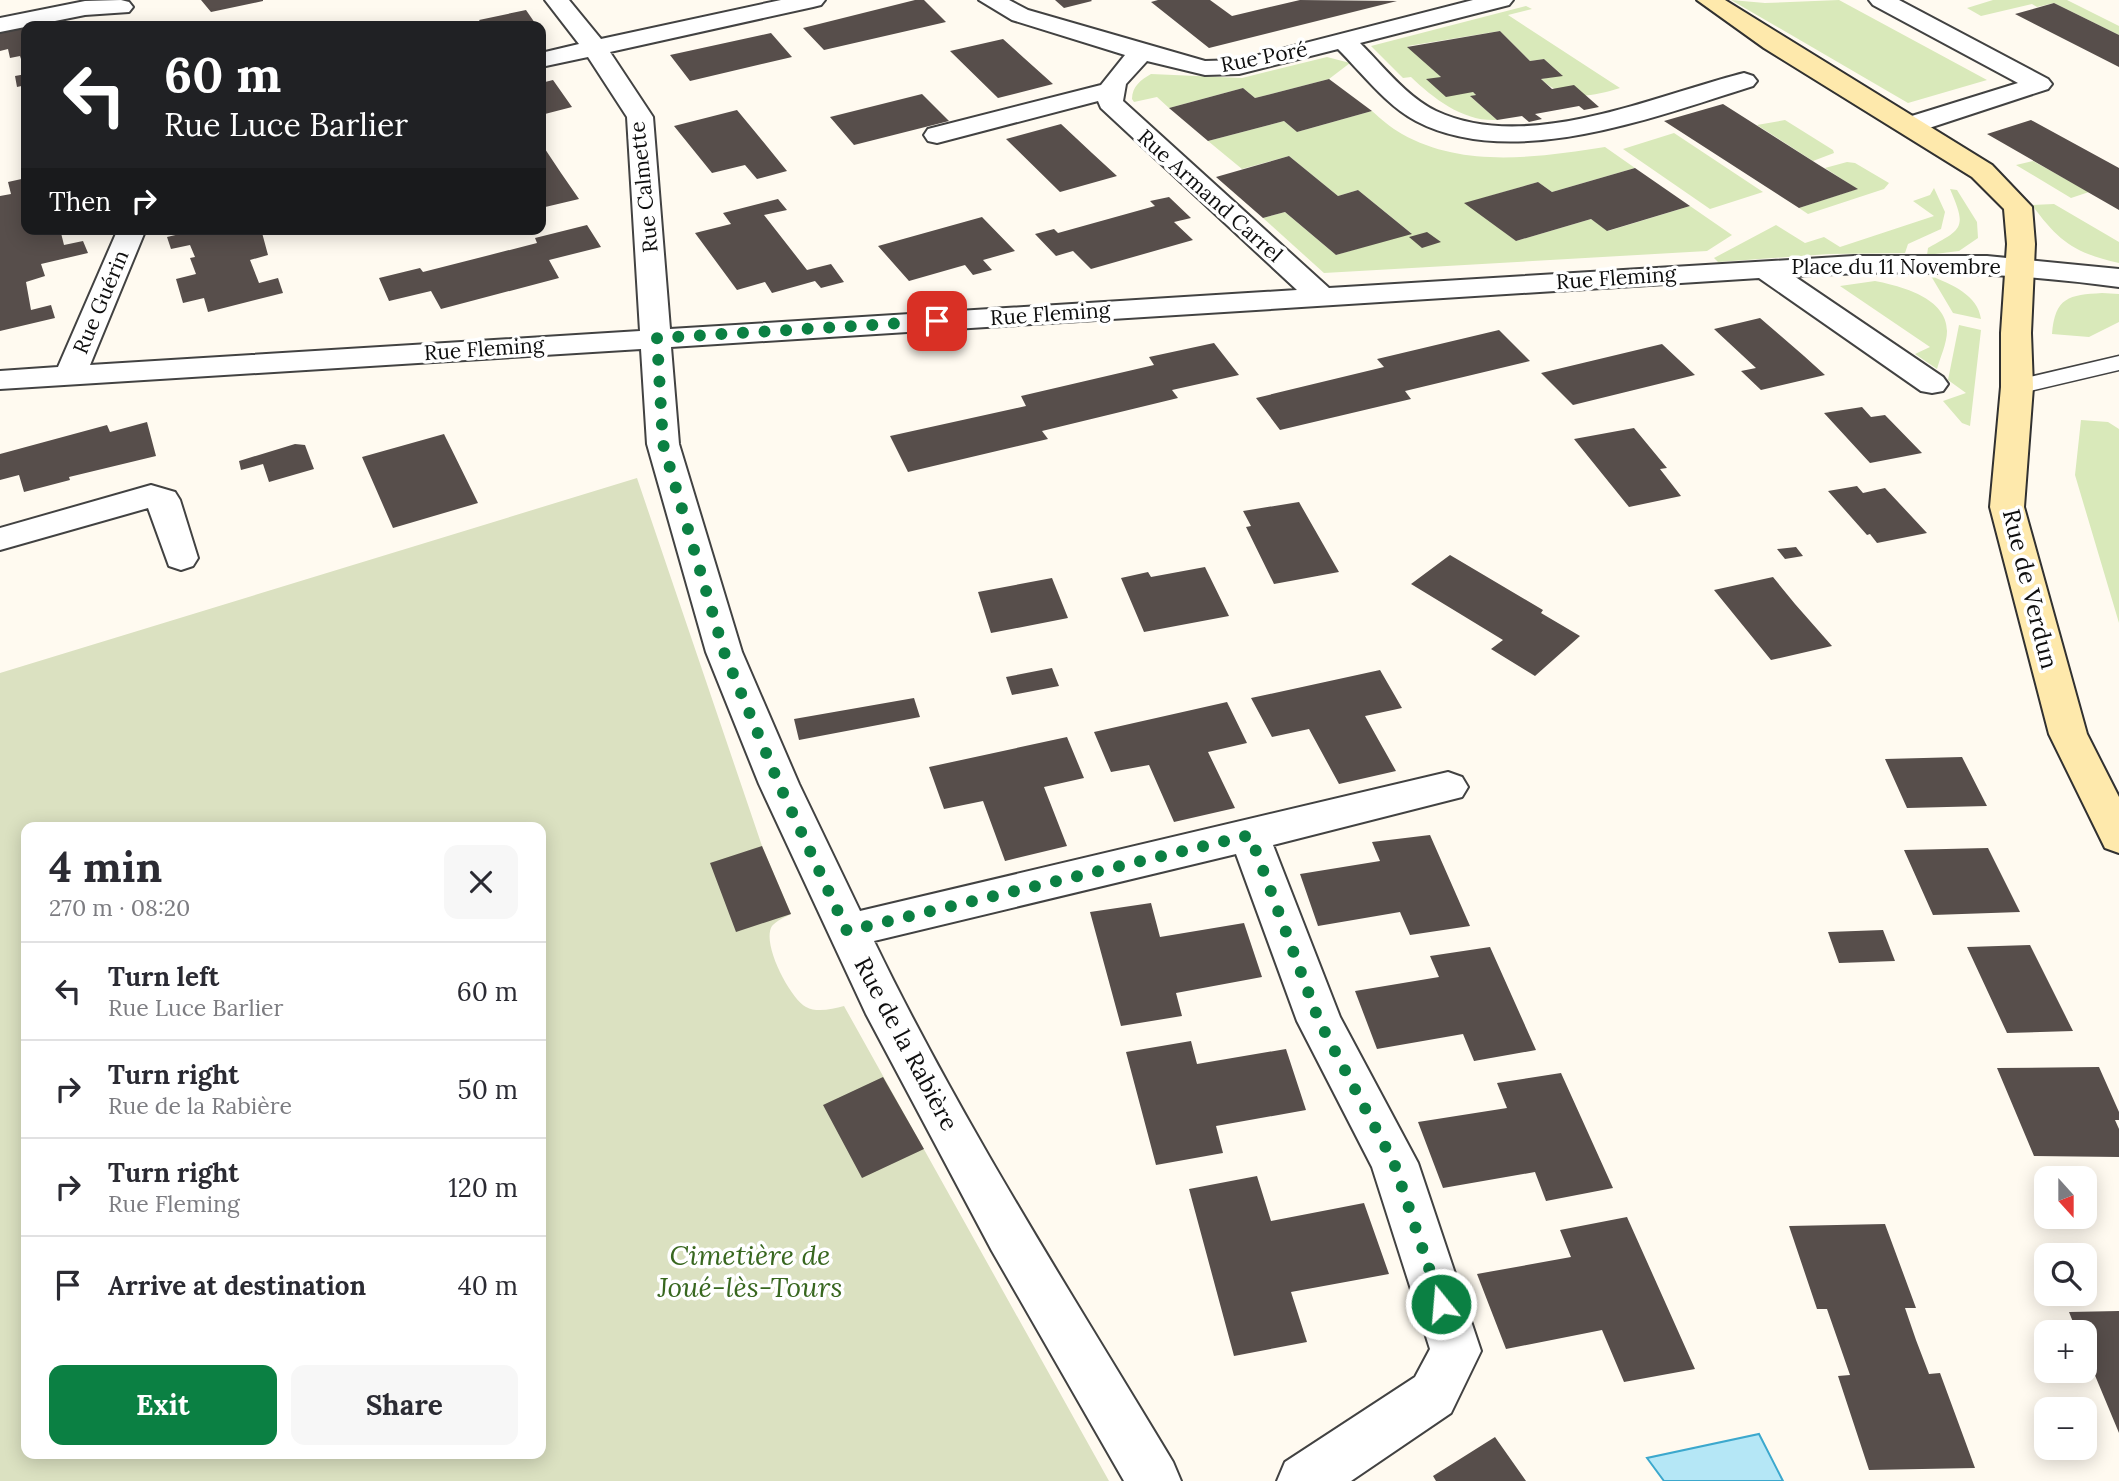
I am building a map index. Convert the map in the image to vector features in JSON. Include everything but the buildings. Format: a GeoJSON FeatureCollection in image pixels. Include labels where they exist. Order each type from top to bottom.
{"type":"FeatureCollection","features":[{"type":"Feature","properties":{"kind":"main road"},"geometry":{"type":"LineString","coordinates":[[1685,0],[1773,43]]}},
{"type":"Feature","properties":{"kind":"main road"},"geometry":{"type":"LineString","coordinates":[[1709,0],[1773,43],[1911,125],[1958,174],[2020,255]]}},
{"type":"Feature","properties":{"kind":"main road","name":"Rue de Verdun"},"geometry":{"type":"LineString","coordinates":[[2020,255],[2017,387],[2007,507],[2068,734],[2116,824]]}},
{"type":"Feature","properties":{"kind":"street"},"geometry":{"type":"LineString","coordinates":[[557,0],[595,48]]}},
{"type":"Feature","properties":{"kind":"street"},"geometry":{"type":"LineString","coordinates":[[546,59],[595,48],[696,16],[813,0]]}},
{"type":"Feature","properties":{"kind":"street","name":"Rue Poré"},"geometry":{"type":"LineString","coordinates":[[991,0],[1020,15],[1141,52],[1205,68],[1239,66],[1501,0]]}},
{"type":"Feature","properties":{"kind":"street"},"geometry":{"type":"LineString","coordinates":[[1881,0],[2039,84],[1911,125]]}},
{"type":"Feature","properties":{"kind":"street"},"geometry":{"type":"LineString","coordinates":[[0,25],[85,8],[126,11]]}},
{"type":"Feature","properties":{"kind":"street"},"geometry":{"type":"LineString","coordinates":[[1343,40],[1424,115],[1450,127],[1479,132],[1523,134],[1583,124],[1644,111],[1744,81]]}},
{"type":"Feature","properties":{"kind":"street","name":"Rue Calmette"},"geometry":{"type":"LineString","coordinates":[[595,48],[640,117],[657,338]]}},
{"type":"Feature","properties":{"kind":"street"},"geometry":{"type":"LineString","coordinates":[[937,135],[1112,90],[1114,83],[1141,52]]}},
{"type":"Feature","properties":{"kind":"street","name":"Rue Armand Carrel"},"geometry":{"type":"LineString","coordinates":[[1112,90],[1110,103],[1125,119],[1321,296]]}},
{"type":"Feature","properties":{"kind":"street","name":"Rue Guérin"},"geometry":{"type":"LineString","coordinates":[[70,375],[129,235]]}},
{"type":"Feature","properties":{"kind":"street","name":"Place du 11 Novembre"},"geometry":{"type":"LineString","coordinates":[[1765,269],[2020,255],[2119,278]]}},
{"type":"Feature","properties":{"kind":"street","name":"Rue Fleming"},"geometry":{"type":"LineString","coordinates":[[0,380],[1765,269]]}},
{"type":"Feature","properties":{"kind":"street","name":"Place du 11 Novembre"},"geometry":{"type":"LineString","coordinates":[[1765,269],[1932,384]]}},
{"type":"Feature","properties":{"kind":"street","name":"Rue de la Rabière"},"geometry":{"type":"LineString","coordinates":[[657,338],[663,444],[724,652],[779,784],[881,1001],[1009,1235],[1154,1481]]}},
{"type":"Feature","properties":{"kind":"street"},"geometry":{"type":"LineString","coordinates":[[0,539],[151,496],[163,500],[181,558]]}},
{"type":"Feature","properties":{"kind":"street"},"geometry":{"type":"LineString","coordinates":[[847,931],[1448,788]]}},
{"type":"Feature","properties":{"kind":"street"},"geometry":{"type":"LineString","coordinates":[[1250,835],[1319,1021],[1394,1163],[1456,1351],[1433,1395],[1304,1481]]}},
{"type":"Feature","properties":{"kind":"lane"},"geometry":{"type":"LineString","coordinates":[[2017,387],[2119,363]]}},
{"type":"Feature","properties":{"kind":"green space"},"geometry":{"type":"Polygon","coordinates":[[[1731,0],[1765,3],[1839,0],[1987,80],[1908,103],[1731,0]]]}},
{"type":"Feature","properties":{"kind":"green space"},"geometry":{"type":"Polygon","coordinates":[[[1993,0],[2067,0],[2119,26],[2119,35],[2054,3],[2037,7],[2032,4],[1981,16],[1967,8],[1993,0]]]}},
{"type":"Feature","properties":{"kind":"green space"},"geometry":{"type":"Polygon","coordinates":[[[1526,6],[1532,9],[1508,15],[1620,88],[1579,96],[1559,91],[1541,79],[1562,75],[1544,59],[1530,61],[1500,31],[1408,46],[1441,77],[1473,92],[1476,95],[1471,97],[1497,120],[1485,120],[1461,113],[1411,77],[1403,78],[1371,46],[1526,6]]]}},
{"type":"Feature","properties":{"kind":"green space"},"geometry":{"type":"Polygon","coordinates":[[[1327,57],[1350,63],[1329,79],[1255,98],[1243,88],[1169,108],[1157,97],[1134,102],[1132,99],[1135,87],[1151,74],[1242,78],[1327,57]]]}},
{"type":"Feature","properties":{"kind":"green space"},"geometry":{"type":"Polygon","coordinates":[[[1372,111],[1402,134],[1451,152],[1476,156],[1528,157],[1605,147],[1635,168],[1552,192],[1538,182],[1466,203],[1516,241],[1591,219],[1608,231],[1690,206],[1732,235],[1707,251],[1324,273],[1263,218],[1285,212],[1336,255],[1411,233],[1358,190],[1338,196],[1289,156],[1242,169],[1208,141],[1284,121],[1297,132],[1372,111]]]}},
{"type":"Feature","properties":{"kind":"green space"},"geometry":{"type":"Polygon","coordinates":[[[1785,120],[1834,153],[1813,161],[1757,125],[1785,120]]]}},
{"type":"Feature","properties":{"kind":"green space"},"geometry":{"type":"Polygon","coordinates":[[[1674,133],[1763,192],[1710,209],[1623,149],[1674,133]]]}},
{"type":"Feature","properties":{"kind":"green space"},"geometry":{"type":"Polygon","coordinates":[[[2033,161],[2089,192],[2071,198],[2016,165],[2033,161]]]}},
{"type":"Feature","properties":{"kind":"green space"},"geometry":{"type":"Polygon","coordinates":[[[1847,162],[1855,163],[1889,183],[1884,189],[1808,214],[1799,208],[1857,189],[1825,168],[1847,162]]]}},
{"type":"Feature","properties":{"kind":"green space"},"geometry":{"type":"Polygon","coordinates":[[[1934,188],[1945,212],[1941,229],[1908,244],[1905,253],[1829,254],[1718,262],[1714,258],[1776,225],[1805,243],[1824,237],[1840,247],[1934,216],[1913,201],[1930,195],[1934,188]]]}},
{"type":"Feature","properties":{"kind":"green space"},"geometry":{"type":"Polygon","coordinates":[[[1950,189],[1957,190],[1977,222],[1978,238],[1959,251],[1927,255],[1928,248],[1949,236],[1958,226],[1959,212],[1950,189]]]}},
{"type":"Feature","properties":{"kind":"green space"},"geometry":{"type":"Polygon","coordinates":[[[2054,204],[2119,242],[2119,263],[2091,255],[2069,244],[2032,205],[2054,204]]]}},
{"type":"Feature","properties":{"kind":"green space"},"geometry":{"type":"Polygon","coordinates":[[[1931,276],[1969,297],[1975,303],[1981,319],[1953,313],[1931,276]]]}},
{"type":"Feature","properties":{"kind":"green space"},"geometry":{"type":"Polygon","coordinates":[[[1875,281],[1921,295],[1939,310],[1947,331],[1937,369],[1915,354],[1930,347],[1840,286],[1875,281]]]}},
{"type":"Feature","properties":{"kind":"green space"},"geometry":{"type":"Polygon","coordinates":[[[2102,293],[2119,294],[2119,322],[2089,337],[2052,334],[2056,312],[2066,300],[2102,293]]]}},
{"type":"Feature","properties":{"kind":"green space"},"geometry":{"type":"Polygon","coordinates":[[[1959,325],[1981,330],[1970,426],[1962,423],[1943,401],[1966,393],[1948,380],[1959,325]]]}},
{"type":"Feature","properties":{"kind":"green space"},"geometry":{"type":"Polygon","coordinates":[[[2081,420],[2108,422],[2119,429],[2119,623],[2075,475],[2081,420]]]}},
{"type":"Feature","properties":{"kind":"green space","name":"Cimetière de Joué-lès-Tours"},"geometry":{"type":"Polygon","coordinates":[[[637,478],[762,846],[791,914],[774,924],[770,934],[770,945],[779,970],[792,993],[806,1007],[820,1010],[844,1006],[1109,1481],[0,1481],[0,673],[637,478]]]}},
{"type":"Feature","properties":{"kind":"water"},"geometry":{"type":"Polygon","coordinates":[[[1759,1434],[1783,1481],[1664,1481],[1647,1458],[1759,1434]]]}},
{"type":"Feature","properties":{"kind":"route"},"geometry":{"type":"LineString","coordinates":[[937,321],[657,338],[663,444],[698,555],[724,652],[779,784],[847,931],[1250,835],[1319,1021],[1394,1163],[1441,1304]]}}]}
